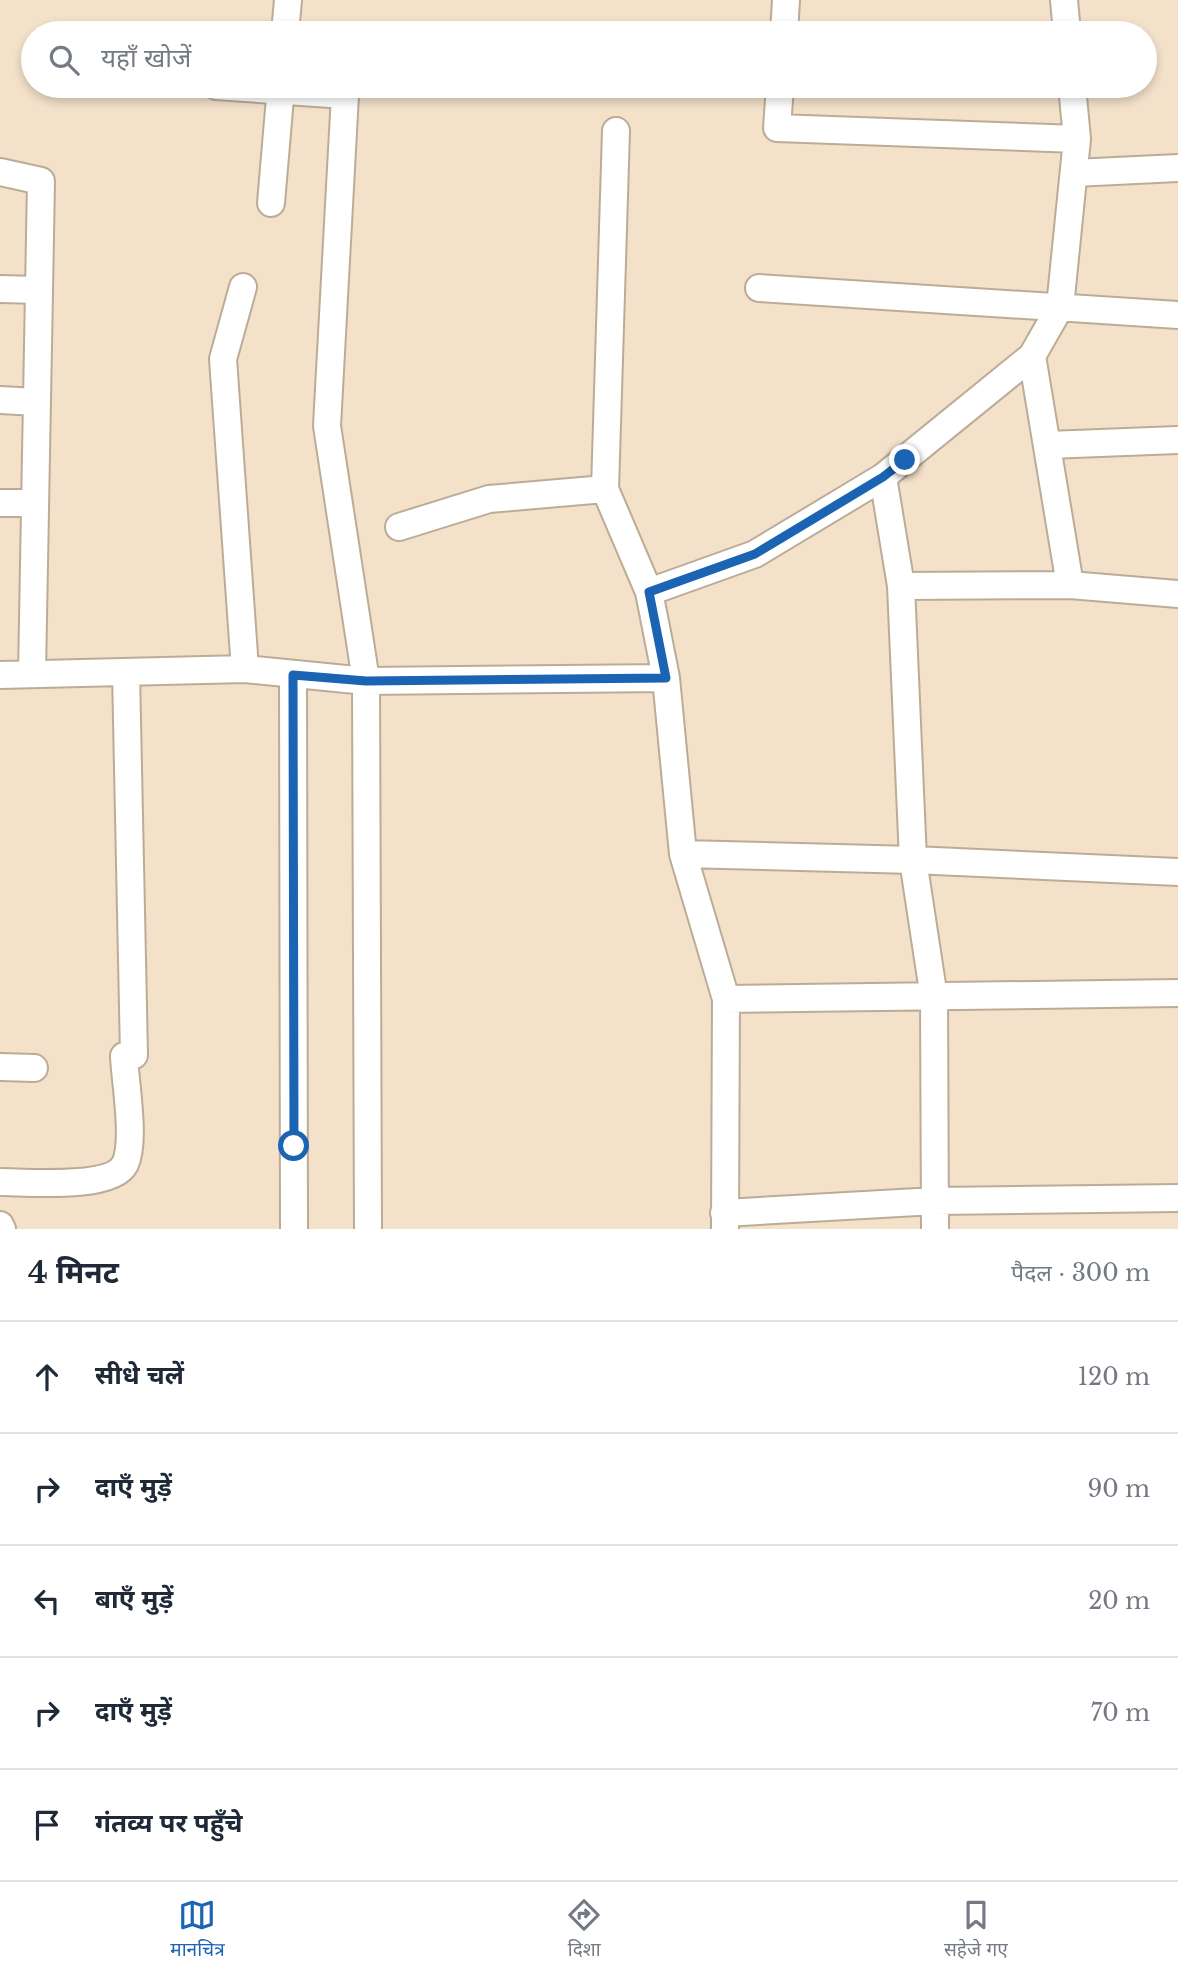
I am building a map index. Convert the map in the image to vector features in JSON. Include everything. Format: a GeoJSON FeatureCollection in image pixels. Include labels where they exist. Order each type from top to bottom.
{"type":"FeatureCollection","features":[{"type":"Feature","properties":{"kind":"street"},"geometry":{"type":"LineString","coordinates":[[286,21],[288,0]]}},
{"type":"Feature","properties":{"kind":"street"},"geometry":{"type":"LineString","coordinates":[[785,21],[786,0]]}},
{"type":"Feature","properties":{"kind":"street"},"geometry":{"type":"LineString","coordinates":[[1064,0],[1066,21]]}},
{"type":"Feature","properties":{"kind":"street"},"geometry":{"type":"LineString","coordinates":[[271,204],[280,98]]}},
{"type":"Feature","properties":{"kind":"street"},"geometry":{"type":"LineString","coordinates":[[345,98],[327,426],[366,681],[368,1229]]}},
{"type":"Feature","properties":{"kind":"street"},"geometry":{"type":"LineString","coordinates":[[779,98],[776,128],[1077,139]]}},
{"type":"Feature","properties":{"kind":"street"},"geometry":{"type":"LineString","coordinates":[[649,592],[755,554],[883,477],[1032,356],[1060,307],[1077,139],[1073,98]]}},
{"type":"Feature","properties":{"kind":"street"},"geometry":{"type":"LineString","coordinates":[[616,131],[605,489],[649,592],[666,678],[683,854],[726,999],[724,1221],[934,1201],[1178,1198]]}},
{"type":"Feature","properties":{"kind":"street"},"geometry":{"type":"LineString","coordinates":[[1074,173],[1178,168]]}},
{"type":"Feature","properties":{"kind":"street"},"geometry":{"type":"LineString","coordinates":[[0,172],[41,181],[32,674]]}},
{"type":"Feature","properties":{"kind":"street"},"geometry":{"type":"LineString","coordinates":[[243,288],[223,359],[245,668]]}},
{"type":"Feature","properties":{"kind":"street"},"geometry":{"type":"LineString","coordinates":[[759,288],[1178,315]]}},
{"type":"Feature","properties":{"kind":"street"},"geometry":{"type":"LineString","coordinates":[[0,289],[39,290]]}},
{"type":"Feature","properties":{"kind":"street"},"geometry":{"type":"LineString","coordinates":[[1032,356],[1070,585]]}},
{"type":"Feature","properties":{"kind":"street"},"geometry":{"type":"LineString","coordinates":[[0,400],[36,402]]}},
{"type":"Feature","properties":{"kind":"street"},"geometry":{"type":"LineString","coordinates":[[1048,444],[1178,440]]}},
{"type":"Feature","properties":{"kind":"street"},"geometry":{"type":"LineString","coordinates":[[883,477],[901,586],[913,860],[934,998],[935,1229]]}},
{"type":"Feature","properties":{"kind":"street"},"geometry":{"type":"LineString","coordinates":[[399,527],[489,499],[605,489]]}},
{"type":"Feature","properties":{"kind":"street"},"geometry":{"type":"LineString","coordinates":[[0,503],[34,503]]}},
{"type":"Feature","properties":{"kind":"street"},"geometry":{"type":"LineString","coordinates":[[901,586],[1070,585],[1178,594]]}},
{"type":"Feature","properties":{"kind":"street"},"geometry":{"type":"LineString","coordinates":[[0,675],[245,668],[366,681],[666,678]]}},
{"type":"Feature","properties":{"kind":"street"},"geometry":{"type":"LineString","coordinates":[[0,1182],[94,1181],[113,1175],[125,1165],[129,1143],[126,672]]}},
{"type":"Feature","properties":{"kind":"street"},"geometry":{"type":"LineString","coordinates":[[293,675],[294,1229]]}},
{"type":"Feature","properties":{"kind":"street"},"geometry":{"type":"LineString","coordinates":[[683,854],[913,860],[1178,872]]}},
{"type":"Feature","properties":{"kind":"street"},"geometry":{"type":"LineString","coordinates":[[726,999],[1178,993]]}},
{"type":"Feature","properties":{"kind":"street"},"geometry":{"type":"LineString","coordinates":[[0,1067],[34,1068]]}},
{"type":"Feature","properties":{"kind":"route"},"geometry":{"type":"LineString","coordinates":[[294,1146],[293,675],[366,681],[666,678],[649,592],[755,554],[883,477],[905,460]]}}]}
